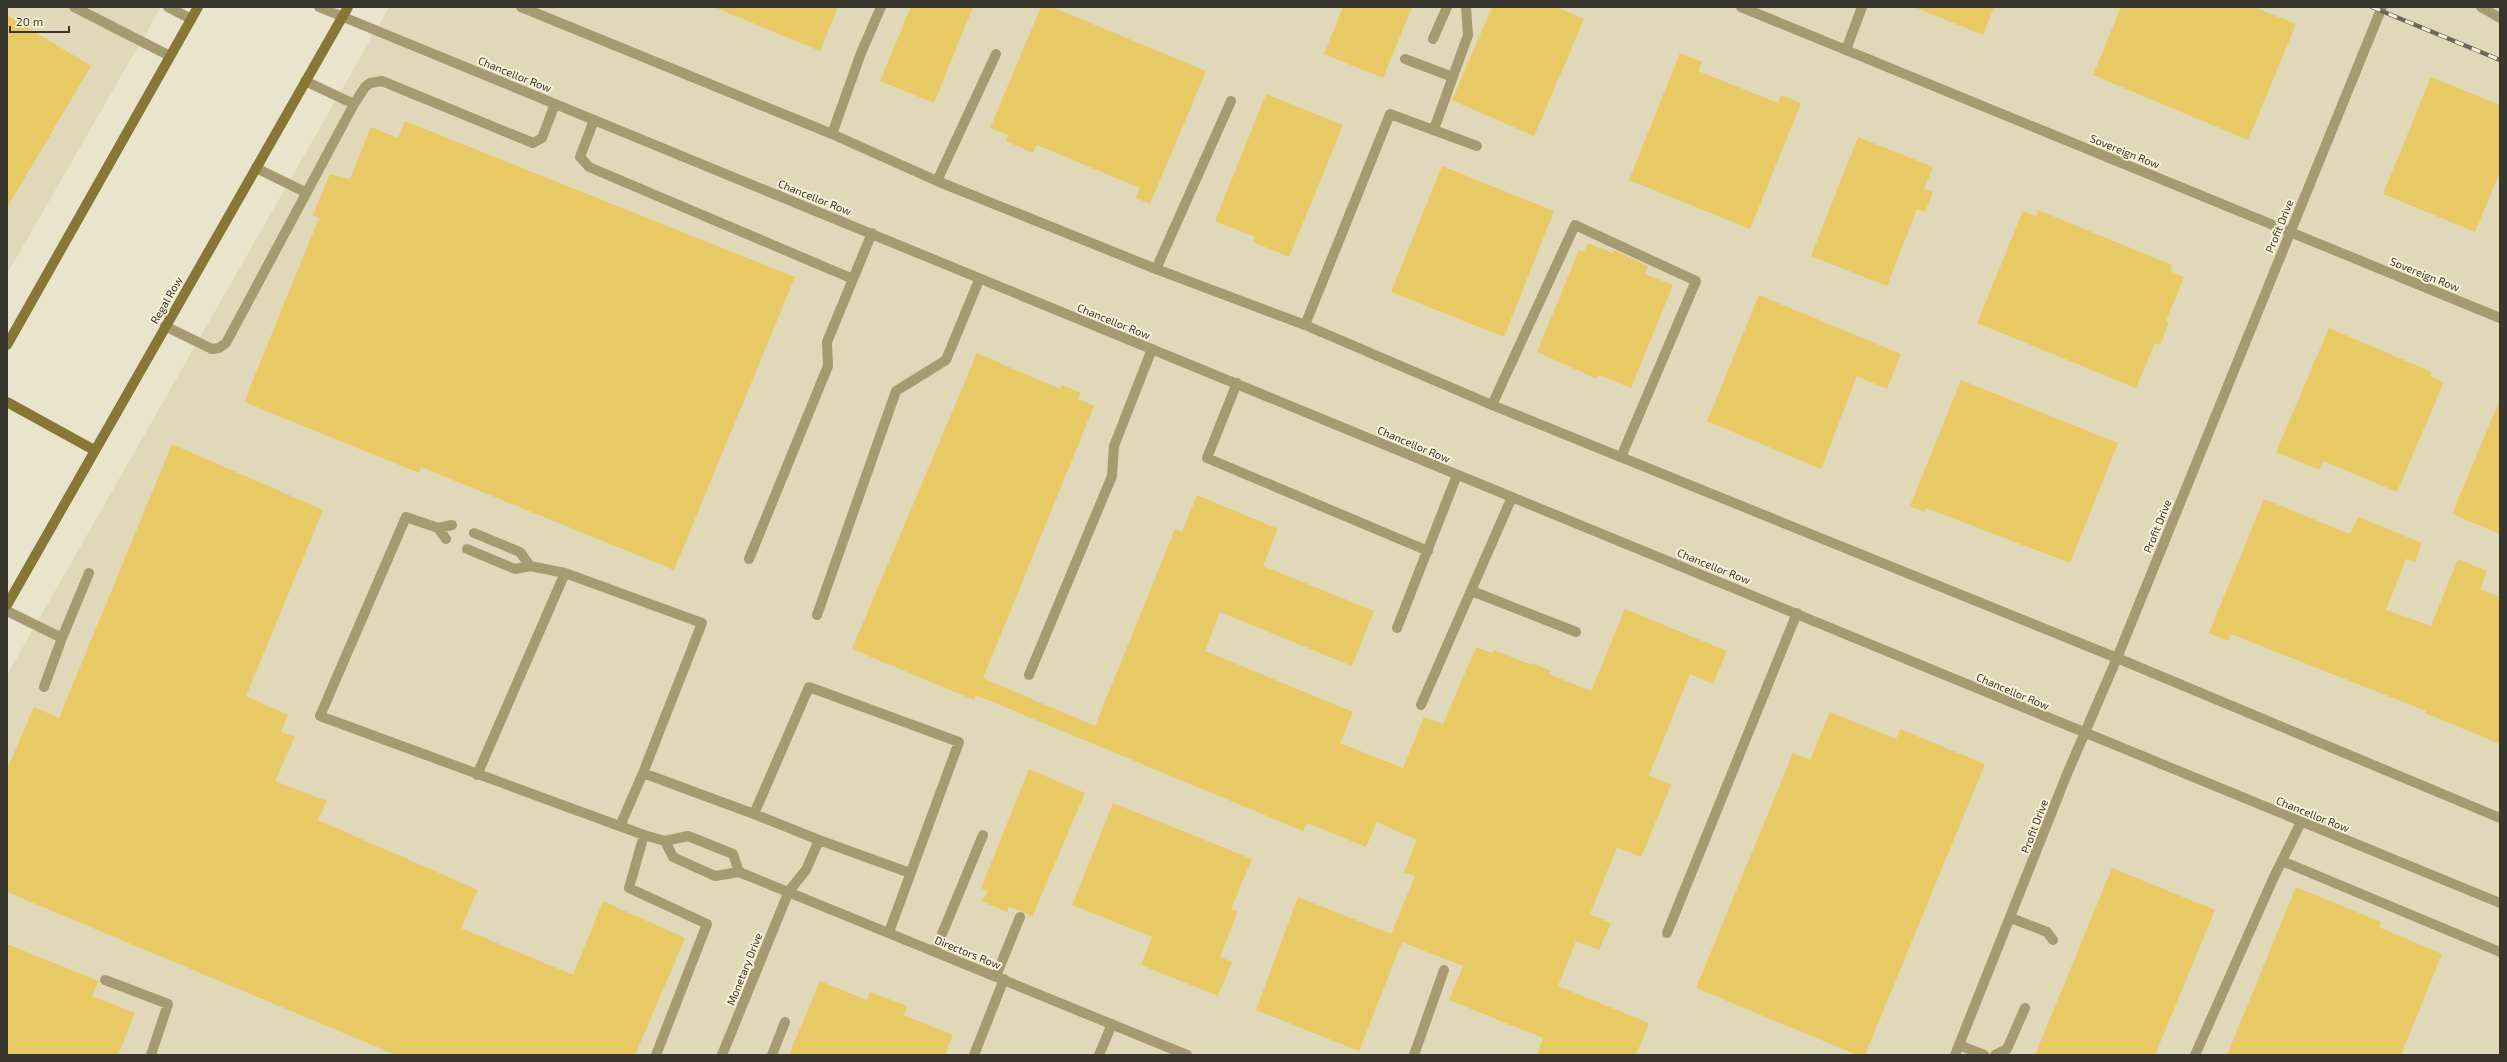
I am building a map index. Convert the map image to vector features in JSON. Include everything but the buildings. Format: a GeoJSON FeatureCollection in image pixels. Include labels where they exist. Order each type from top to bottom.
{"type":"FeatureCollection","features":[{"type":"Feature","properties":{"kind":"main road"},"geometry":{"type":"LineString","coordinates":[[7,345],[10,331],[198,7]]}},
{"type":"Feature","properties":{"kind":"main road","name":"Regal Row"},"geometry":{"type":"LineString","coordinates":[[7,605],[94,450],[348,7]]}},
{"type":"Feature","properties":{"kind":"main road"},"geometry":{"type":"LineString","coordinates":[[7,402],[94,450]]}},
{"type":"Feature","properties":{"kind":"street"},"geometry":{"type":"LineString","coordinates":[[74,7],[170,56]]}},
{"type":"Feature","properties":{"kind":"street"},"geometry":{"type":"LineString","coordinates":[[168,7],[191,19]]}},
{"type":"Feature","properties":{"kind":"street","name":"Chancellor Row"},"geometry":{"type":"LineString","coordinates":[[319,7],[872,233],[979,280],[1237,383],[1457,475],[1797,613],[2084,734],[2500,903]]}},
{"type":"Feature","properties":{"kind":"street"},"geometry":{"type":"LineString","coordinates":[[521,7],[832,134],[937,181],[1156,269],[1305,324],[1492,405],[2117,658],[2500,818]]}},
{"type":"Feature","properties":{"kind":"street"},"geometry":{"type":"LineString","coordinates":[[832,134],[861,53],[881,7]]}},
{"type":"Feature","properties":{"kind":"street"},"geometry":{"type":"LineString","coordinates":[[1433,39],[1447,7]]}},
{"type":"Feature","properties":{"kind":"street"},"geometry":{"type":"LineString","coordinates":[[1434,129],[1468,35],[1466,7]]}},
{"type":"Feature","properties":{"kind":"street","name":"Sovereign Row"},"geometry":{"type":"LineString","coordinates":[[1741,7],[2291,231],[2500,318]]}},
{"type":"Feature","properties":{"kind":"street"},"geometry":{"type":"LineString","coordinates":[[1846,50],[1862,7]]}},
{"type":"Feature","properties":{"kind":"street","name":"Profit Drive"},"geometry":{"type":"LineString","coordinates":[[1955,1055],[2084,734],[2117,658],[2382,7]]}},
{"type":"Feature","properties":{"kind":"street"},"geometry":{"type":"LineString","coordinates":[[2480,7],[2500,18]]}},
{"type":"Feature","properties":{"kind":"street"},"geometry":{"type":"LineString","coordinates":[[937,181],[996,54]]}},
{"type":"Feature","properties":{"kind":"street"},"geometry":{"type":"LineString","coordinates":[[1405,59],[1453,77]]}},
{"type":"Feature","properties":{"kind":"street"},"geometry":{"type":"LineString","coordinates":[[305,81],[354,104]]}},
{"type":"Feature","properties":{"kind":"street"},"geometry":{"type":"LineString","coordinates":[[165,326],[212,349],[219,348],[226,343],[305,192],[354,104],[365,87],[370,83],[382,81],[533,143],[542,138],[555,104]]}},
{"type":"Feature","properties":{"kind":"street"},"geometry":{"type":"LineString","coordinates":[[1156,269],[1231,101]]}},
{"type":"Feature","properties":{"kind":"street"},"geometry":{"type":"LineString","coordinates":[[1305,324],[1390,114],[1477,146]]}},
{"type":"Feature","properties":{"kind":"street"},"geometry":{"type":"LineString","coordinates":[[594,120],[580,157],[588,167],[854,279]]}},
{"type":"Feature","properties":{"kind":"street"},"geometry":{"type":"LineString","coordinates":[[256,168],[305,192]]}},
{"type":"Feature","properties":{"kind":"street"},"geometry":{"type":"LineString","coordinates":[[1492,405],[1575,225],[1696,281],[1621,457]]}},
{"type":"Feature","properties":{"kind":"street"},"geometry":{"type":"LineString","coordinates":[[749,559],[828,366],[827,342],[872,233]]}},
{"type":"Feature","properties":{"kind":"street"},"geometry":{"type":"LineString","coordinates":[[817,615],[896,391],[946,360],[979,280]]}},
{"type":"Feature","properties":{"kind":"street"},"geometry":{"type":"LineString","coordinates":[[1029,675],[1112,476],[1114,446],[1152,349]]}},
{"type":"Feature","properties":{"kind":"street"},"geometry":{"type":"LineString","coordinates":[[1237,383],[1207,458],[1428,551]]}},
{"type":"Feature","properties":{"kind":"street"},"geometry":{"type":"LineString","coordinates":[[1397,628],[1457,475]]}},
{"type":"Feature","properties":{"kind":"street"},"geometry":{"type":"LineString","coordinates":[[1422,705],[1512,497]]}},
{"type":"Feature","properties":{"kind":"street"},"geometry":{"type":"LineString","coordinates":[[452,525],[438,528],[406,516],[320,716],[477,775],[644,835],[665,841],[688,836],[733,854],[739,872],[715,876],[673,857],[665,841]]}},
{"type":"Feature","properties":{"kind":"street"},"geometry":{"type":"LineString","coordinates":[[438,528],[446,539]]}},
{"type":"Feature","properties":{"kind":"street"},"geometry":{"type":"LineString","coordinates":[[474,533],[520,552],[530,566]]}},
{"type":"Feature","properties":{"kind":"street"},"geometry":{"type":"LineString","coordinates":[[467,549],[515,569],[530,566],[565,574],[702,623],[643,773],[620,826]]}},
{"type":"Feature","properties":{"kind":"street"},"geometry":{"type":"LineString","coordinates":[[44,688],[62,638],[89,573]]}},
{"type":"Feature","properties":{"kind":"street"},"geometry":{"type":"LineString","coordinates":[[477,775],[565,574]]}},
{"type":"Feature","properties":{"kind":"street"},"geometry":{"type":"LineString","coordinates":[[1472,591],[1576,632]]}},
{"type":"Feature","properties":{"kind":"street"},"geometry":{"type":"LineString","coordinates":[[7,611],[62,638]]}},
{"type":"Feature","properties":{"kind":"street"},"geometry":{"type":"LineString","coordinates":[[1667,933],[1797,613]]}},
{"type":"Feature","properties":{"kind":"street"},"geometry":{"type":"LineString","coordinates":[[754,814],[809,687],[959,742],[889,932]]}},
{"type":"Feature","properties":{"kind":"street"},"geometry":{"type":"LineString","coordinates":[[643,773],[910,873]]}},
{"type":"Feature","properties":{"kind":"street"},"geometry":{"type":"LineString","coordinates":[[2195,1055],[2301,822]]}},
{"type":"Feature","properties":{"kind":"street"},"geometry":{"type":"LineString","coordinates":[[644,835],[629,888],[707,924],[656,1055]]}},
{"type":"Feature","properties":{"kind":"street"},"geometry":{"type":"LineString","coordinates":[[935,951],[982,835]]}},
{"type":"Feature","properties":{"kind":"street","name":"Monetary Drive"},"geometry":{"type":"LineString","coordinates":[[722,1055],[789,891],[806,870],[819,840]]}},
{"type":"Feature","properties":{"kind":"street"},"geometry":{"type":"LineString","coordinates":[[2282,861],[2500,952]]}},
{"type":"Feature","properties":{"kind":"street","name":"Directors Row"},"geometry":{"type":"LineString","coordinates":[[739,872],[789,891],[1112,1024],[1171,1052],[1187,1055]]}},
{"type":"Feature","properties":{"kind":"street"},"geometry":{"type":"LineString","coordinates":[[974,1055],[1020,917]]}},
{"type":"Feature","properties":{"kind":"street"},"geometry":{"type":"LineString","coordinates":[[2011,918],[2047,932],[2053,940]]}},
{"type":"Feature","properties":{"kind":"street"},"geometry":{"type":"LineString","coordinates":[[1414,1055],[1444,970]]}},
{"type":"Feature","properties":{"kind":"street"},"geometry":{"type":"LineString","coordinates":[[105,980],[168,1004],[151,1055]]}},
{"type":"Feature","properties":{"kind":"street"},"geometry":{"type":"LineString","coordinates":[[1995,1055],[2007,1049],[2025,1008]]}},
{"type":"Feature","properties":{"kind":"street"},"geometry":{"type":"LineString","coordinates":[[772,1055],[785,1022]]}},
{"type":"Feature","properties":{"kind":"street"},"geometry":{"type":"LineString","coordinates":[[1099,1055],[1112,1024]]}},
{"type":"Feature","properties":{"kind":"street"},"geometry":{"type":"LineString","coordinates":[[1959,1045],[1984,1055]]}},
{"type":"Feature","properties":{"kind":"shaded area"},"geometry":{"type":"Polygon","coordinates":[[[7,7],[161,7],[7,274],[7,7]]]}},
{"type":"Feature","properties":{"kind":"shaded area"},"geometry":{"type":"Polygon","coordinates":[[[389,7],[2500,7],[2500,1055],[7,1055],[7,675],[389,7]]]}},
{"type":"Feature","properties":{"kind":"railway"},"geometry":{"type":"LineString","coordinates":[[2372,7],[2500,60]]}}]}
